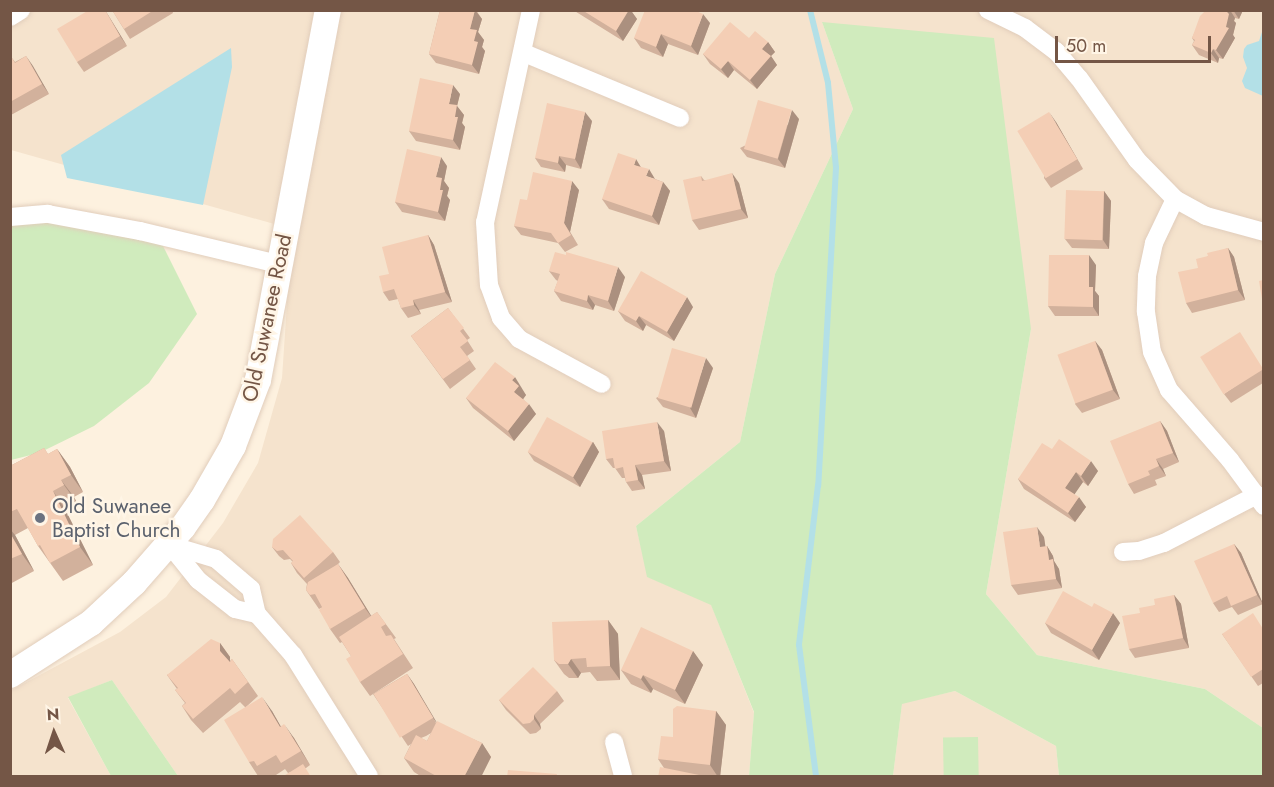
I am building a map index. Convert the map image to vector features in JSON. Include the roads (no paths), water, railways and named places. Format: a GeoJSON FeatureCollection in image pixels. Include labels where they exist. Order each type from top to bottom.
{"type":"FeatureCollection","features":[{"type":"Feature","properties":{"kind":"street"},"geometry":{"type":"LineString","coordinates":[[10,17],[21,10]]}},
{"type":"Feature","properties":{"kind":"street","name":"Old Suwanee Road"},"geometry":{"type":"LineString","coordinates":[[10,675],[91,623],[134,583],[170,544],[202,500],[246,416],[258,380],[328,10]]}},
{"type":"Feature","properties":{"kind":"street"},"geometry":{"type":"LineString","coordinates":[[531,10],[524,53],[485,222],[489,285],[501,318],[519,339],[602,384]]}},
{"type":"Feature","properties":{"kind":"street"},"geometry":{"type":"LineString","coordinates":[[988,10],[1025,28],[1056,51],[1079,78],[1137,160],[1175,199],[1206,216],[1263,232]]}},
{"type":"Feature","properties":{"kind":"street"},"geometry":{"type":"LineString","coordinates":[[524,53],[680,118]]}},
{"type":"Feature","properties":{"kind":"street"},"geometry":{"type":"LineString","coordinates":[[1123,552],[1139,551],[1164,543],[1260,501],[1230,460],[1176,399],[1152,352],[1146,312],[1147,276],[1154,243],[1175,199]]}},
{"type":"Feature","properties":{"kind":"street"},"geometry":{"type":"LineString","coordinates":[[10,217],[48,214],[140,231],[279,264]]}},
{"type":"Feature","properties":{"kind":"street"},"geometry":{"type":"LineString","coordinates":[[170,544],[198,580],[234,609],[257,614]]}},
{"type":"Feature","properties":{"kind":"street"},"geometry":{"type":"LineString","coordinates":[[170,544],[216,560],[250,589],[257,614],[293,655],[369,777]]}},
{"type":"Feature","properties":{"kind":"street"},"geometry":{"type":"LineString","coordinates":[[614,742],[623,777]]}},
{"type":"Feature","properties":{"kind":"water"},"geometry":{"type":"Polygon","coordinates":[[[1263,29],[1264,96],[1245,88],[1242,81],[1247,68],[1243,57],[1244,49],[1247,45],[1259,41],[1263,29]]]}},
{"type":"Feature","properties":{"kind":"water"},"geometry":{"type":"Polygon","coordinates":[[[231,48],[232,67],[203,205],[67,178],[61,155],[231,48]]]}},
{"type":"Feature","properties":{"kind":"waterway"},"geometry":{"type":"LineString","coordinates":[[810,10],[828,83],[836,168],[818,485],[799,645],[816,776]]}},
{"type":"Feature","properties":{"kind":"place","name":"Old Suwanee Baptist Church"},"geometry":{"type":"Point","coordinates":[40,518]}}]}
